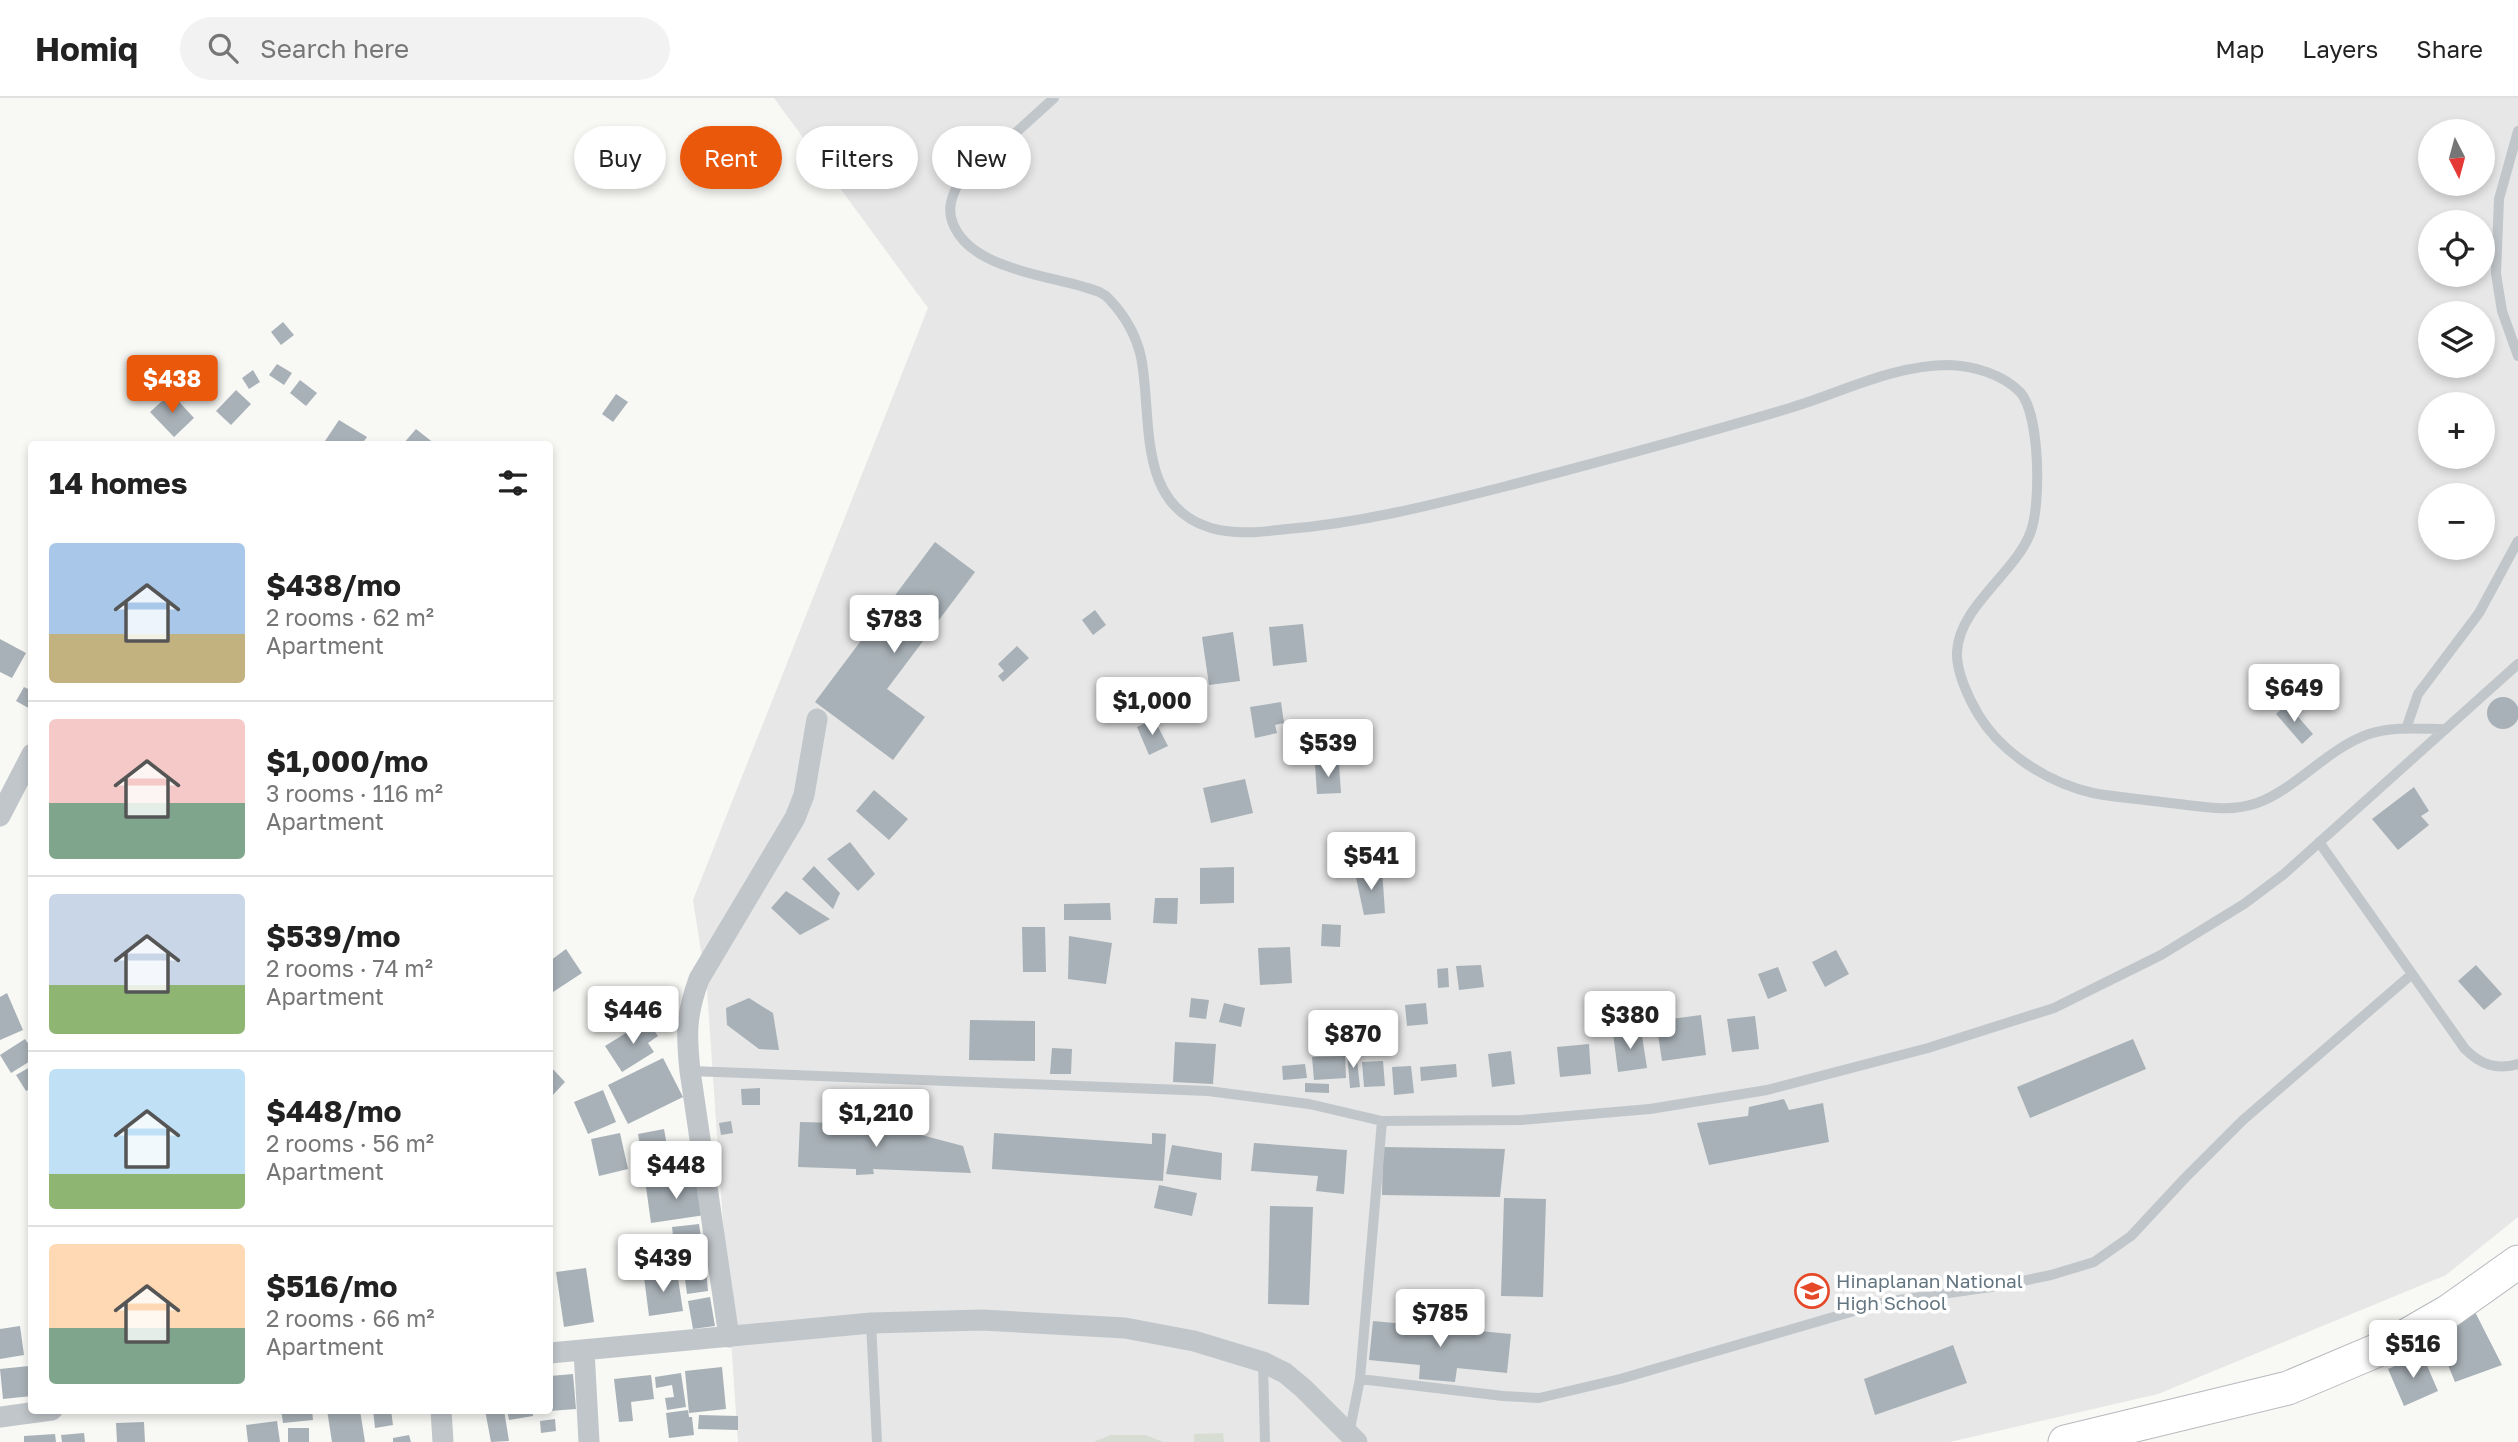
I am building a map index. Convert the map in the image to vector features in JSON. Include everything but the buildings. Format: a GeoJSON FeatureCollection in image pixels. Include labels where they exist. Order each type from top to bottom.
{"type":"FeatureCollection","features":[{"type":"Feature","properties":{"kind":"main road"},"geometry":{"type":"LineString","coordinates":[[2065,1442],[2288,1388],[2392,1344],[2449,1311],[2518,1262]]}},
{"type":"Feature","properties":{"kind":"street"},"geometry":{"type":"LineString","coordinates":[[729,1337],[686,1038],[689,1008],[699,979],[785,838],[794,818],[804,795],[817,719]]}},
{"type":"Feature","properties":{"kind":"street"},"geometry":{"type":"LineString","coordinates":[[0,816],[28,762]]}},
{"type":"Feature","properties":{"kind":"street"},"geometry":{"type":"LineString","coordinates":[[553,1353],[871,1322],[982,1320],[1125,1328],[1194,1340],[1285,1373],[1353,1439]]}},
{"type":"Feature","properties":{"kind":"street"},"geometry":{"type":"LineString","coordinates":[[584,1350],[589,1442]]}},
{"type":"Feature","properties":{"kind":"street"},"geometry":{"type":"LineString","coordinates":[[0,1417],[28,1413]]}},
{"type":"Feature","properties":{"kind":"street"},"geometry":{"type":"LineString","coordinates":[[441,1414],[443,1442]]}},
{"type":"Feature","properties":{"kind":"lane"},"geometry":{"type":"LineString","coordinates":[[1054,98],[957,186],[950,203],[951,222],[961,239],[983,257],[1105,293],[1128,322],[1141,355],[1149,439],[1159,486],[1180,513],[1211,528],[1250,533],[1336,525],[1500,488],[1680,439],[1797,406],[1891,372],[1951,365],[1992,372],[2024,395],[2036,441],[2038,501],[2030,536],[1966,621],[1957,650],[1960,673],[1978,715],[2002,744],[2039,772],[2090,792],[2214,808],[2241,807],[2262,802],[2343,745],[2365,735],[2384,730],[2446,729]]}},
{"type":"Feature","properties":{"kind":"lane"},"geometry":{"type":"LineString","coordinates":[[2518,131],[2499,199],[2496,274],[2502,311],[2518,356]]}},
{"type":"Feature","properties":{"kind":"lane"},"geometry":{"type":"LineString","coordinates":[[2406,729],[2418,694],[2479,613],[2518,541]]}},
{"type":"Feature","properties":{"kind":"lane"},"geometry":{"type":"LineString","coordinates":[[690,1070],[1208,1091],[1309,1104],[1382,1121],[1521,1120],[1650,1110],[1767,1090],[1928,1048],[2054,1008],[2161,955],[2244,904],[2284,874],[2518,664]]}},
{"type":"Feature","properties":{"kind":"lane"},"geometry":{"type":"LineString","coordinates":[[2319,842],[2466,1049],[2477,1060],[2502,1068],[2518,1064]]}},
{"type":"Feature","properties":{"kind":"lane"},"geometry":{"type":"LineString","coordinates":[[1360,1379],[1539,1398],[1620,1379],[1885,1302],[1998,1286],[2051,1275],[2094,1262],[2131,1236],[2243,1120],[2412,974]]}},
{"type":"Feature","properties":{"kind":"lane"},"geometry":{"type":"LineString","coordinates":[[1353,1439],[1382,1121]]}},
{"type":"Feature","properties":{"kind":"lane"},"geometry":{"type":"LineString","coordinates":[[871,1322],[877,1442]]}},
{"type":"Feature","properties":{"kind":"lane"},"geometry":{"type":"LineString","coordinates":[[1263,1363],[1265,1442]]}},
{"type":"Feature","properties":{"kind":"shaded area"},"geometry":{"type":"Polygon","coordinates":[[[774,98],[2518,98],[2518,1217],[2446,1275],[2158,1394],[1950,1442],[738,1442],[707,989],[693,900],[928,308],[841,189],[918,189],[918,126],[796,128],[774,98]]]}},
{"type":"Feature","properties":{"kind":"shaded area"},"geometry":{"type":"Polygon","coordinates":[[[1223,1433],[1224,1442],[1194,1442],[1194,1434],[1223,1433]]]}},
{"type":"Feature","properties":{"kind":"shaded area"},"geometry":{"type":"Polygon","coordinates":[[[1111,1435],[1145,1435],[1164,1442],[1093,1442],[1111,1435]]]}},
{"type":"Feature","properties":{"kind":"place","name":"Hinaplanan National High School"},"geometry":{"type":"Point","coordinates":[1812,1291]}}]}
